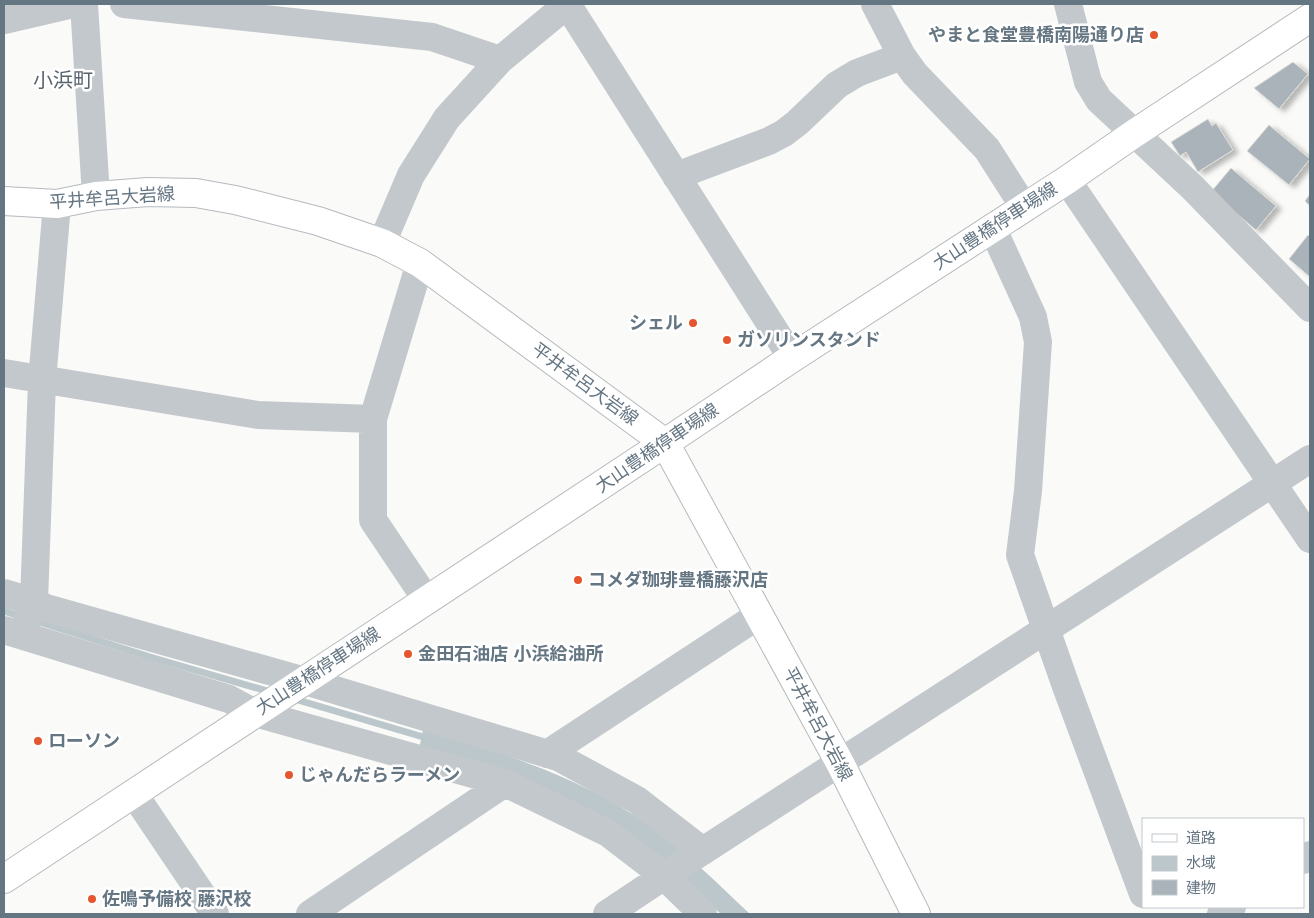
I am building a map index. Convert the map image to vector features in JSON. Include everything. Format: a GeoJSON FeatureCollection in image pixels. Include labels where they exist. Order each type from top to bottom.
{"type":"FeatureCollection","features":[{"type":"Feature","properties":{"kind":"main road","name":"大山豊橋停車場線"},"geometry":{"type":"LineString","coordinates":[[4,879],[792,358],[1067,180],[1310,18]]}},
{"type":"Feature","properties":{"kind":"main road","name":"平井牟呂大岩線"},"geometry":{"type":"LineString","coordinates":[[4,201],[57,204],[96,196],[148,192],[196,193],[234,200],[318,221],[382,243],[420,263],[665,443],[840,763],[916,914]]}},
{"type":"Feature","properties":{"kind":"street"},"geometry":{"type":"LineString","coordinates":[[4,20],[73,4]]}},
{"type":"Feature","properties":{"kind":"street"},"geometry":{"type":"LineString","coordinates":[[84,4],[96,196]]}},
{"type":"Feature","properties":{"kind":"street"},"geometry":{"type":"LineString","coordinates":[[124,4],[155,5],[432,37],[500,60]]}},
{"type":"Feature","properties":{"kind":"street"},"geometry":{"type":"LineString","coordinates":[[382,243],[411,175],[447,118],[500,60],[567,4],[792,358]]}},
{"type":"Feature","properties":{"kind":"street"},"geometry":{"type":"LineString","coordinates":[[875,4],[902,56],[915,74],[986,149],[1024,207]]}},
{"type":"Feature","properties":{"kind":"street"},"geometry":{"type":"LineString","coordinates":[[1068,4],[1088,82],[1099,100],[1192,187],[1310,308]]}},
{"type":"Feature","properties":{"kind":"street"},"geometry":{"type":"LineString","coordinates":[[676,176],[769,141],[797,123],[842,82],[857,73],[902,56]]}},
{"type":"Feature","properties":{"kind":"street"},"geometry":{"type":"LineString","coordinates":[[1067,180],[1274,483],[1310,539]]}},
{"type":"Feature","properties":{"kind":"street"},"geometry":{"type":"LineString","coordinates":[[57,204],[42,381],[34,602],[10,637],[229,700],[504,783],[608,833],[664,876],[703,914]]}},
{"type":"Feature","properties":{"kind":"street"},"geometry":{"type":"LineString","coordinates":[[992,227],[1033,317],[1038,342],[1028,491],[1020,555],[1067,689],[1142,891]]}},
{"type":"Feature","properties":{"kind":"street"},"geometry":{"type":"LineString","coordinates":[[420,263],[373,419],[373,520],[426,599]]}},
{"type":"Feature","properties":{"kind":"street"},"geometry":{"type":"LineString","coordinates":[[4,373],[42,381],[258,415],[373,419]]}},
{"type":"Feature","properties":{"kind":"street"},"geometry":{"type":"LineString","coordinates":[[607,914],[1046,628],[1310,459]]}},
{"type":"Feature","properties":{"kind":"street"},"geometry":{"type":"LineString","coordinates":[[4,593],[34,602],[46,608],[558,758],[637,800],[703,851]]}},
{"type":"Feature","properties":{"kind":"street"},"geometry":{"type":"LineString","coordinates":[[547,754],[759,615]]}},
{"type":"Feature","properties":{"kind":"street"},"geometry":{"type":"LineString","coordinates":[[310,914],[504,783]]}},
{"type":"Feature","properties":{"kind":"street"},"geometry":{"type":"LineString","coordinates":[[134,794],[215,914]]}},
{"type":"Feature","properties":{"kind":"water"},"geometry":{"type":"Polygon","coordinates":[[[423,730],[512,757],[541,768],[570,780],[624,809],[676,846],[750,914],[721,914],[670,867],[419,749],[423,730]]]}},
{"type":"Feature","properties":{"kind":"building"},"geometry":{"type":"Polygon","coordinates":[[[1293,62],[1308,74],[1279,109],[1254,88],[1293,62]]]}},
{"type":"Feature","properties":{"kind":"building"},"geometry":{"type":"Polygon","coordinates":[[[1208,119],[1212,126],[1216,123],[1233,150],[1198,172],[1186,152],[1180,156],[1171,142],[1208,119]]]}},
{"type":"Feature","properties":{"kind":"building"},"geometry":{"type":"Polygon","coordinates":[[[1269,125],[1310,159],[1289,185],[1247,151],[1269,125]]]}},
{"type":"Feature","properties":{"kind":"building"},"geometry":{"type":"Polygon","coordinates":[[[1231,168],[1276,206],[1256,230],[1211,192],[1231,168]]]}},
{"type":"Feature","properties":{"kind":"building"},"geometry":{"type":"Polygon","coordinates":[[[1310,194],[1310,206],[1305,201],[1310,194]]]}},
{"type":"Feature","properties":{"kind":"building"},"geometry":{"type":"Polygon","coordinates":[[[1308,235],[1310,236],[1310,277],[1289,259],[1308,235]]]}},
{"type":"Feature","properties":{"kind":"waterway"},"geometry":{"type":"LineString","coordinates":[[4,611],[22,617]]}},
{"type":"Feature","properties":{"kind":"waterway"},"geometry":{"type":"LineString","coordinates":[[33,620],[274,693]]}},
{"type":"Feature","properties":{"kind":"waterway"},"geometry":{"type":"LineString","coordinates":[[291,698],[430,739]]}},
{"type":"Feature","properties":{"kind":"place","name":"やまと食堂豊橋南陽通り店"},"geometry":{"type":"Point","coordinates":[1154,35]}},
{"type":"Feature","properties":{"kind":"place","name":"シェル"},"geometry":{"type":"Point","coordinates":[693,323]}},
{"type":"Feature","properties":{"kind":"place","name":"ガソリンスタンド"},"geometry":{"type":"Point","coordinates":[727,340]}},
{"type":"Feature","properties":{"kind":"place","name":"コメダ珈琲豊橋藤沢店"},"geometry":{"type":"Point","coordinates":[578,580]}},
{"type":"Feature","properties":{"kind":"place","name":"金田石油店 小浜給油所"},"geometry":{"type":"Point","coordinates":[408,654]}},
{"type":"Feature","properties":{"kind":"place","name":"ローソン"},"geometry":{"type":"Point","coordinates":[38,741]}},
{"type":"Feature","properties":{"kind":"place","name":"じゃんだらラーメン"},"geometry":{"type":"Point","coordinates":[289,775]}},
{"type":"Feature","properties":{"kind":"place","name":"佐鳴予備校 藤沢校"},"geometry":{"type":"Point","coordinates":[92,899]}},
{"type":"Feature","properties":{"kind":"district","name":"小浜町"},"geometry":{"type":"Point","coordinates":[63,80]}}]}
